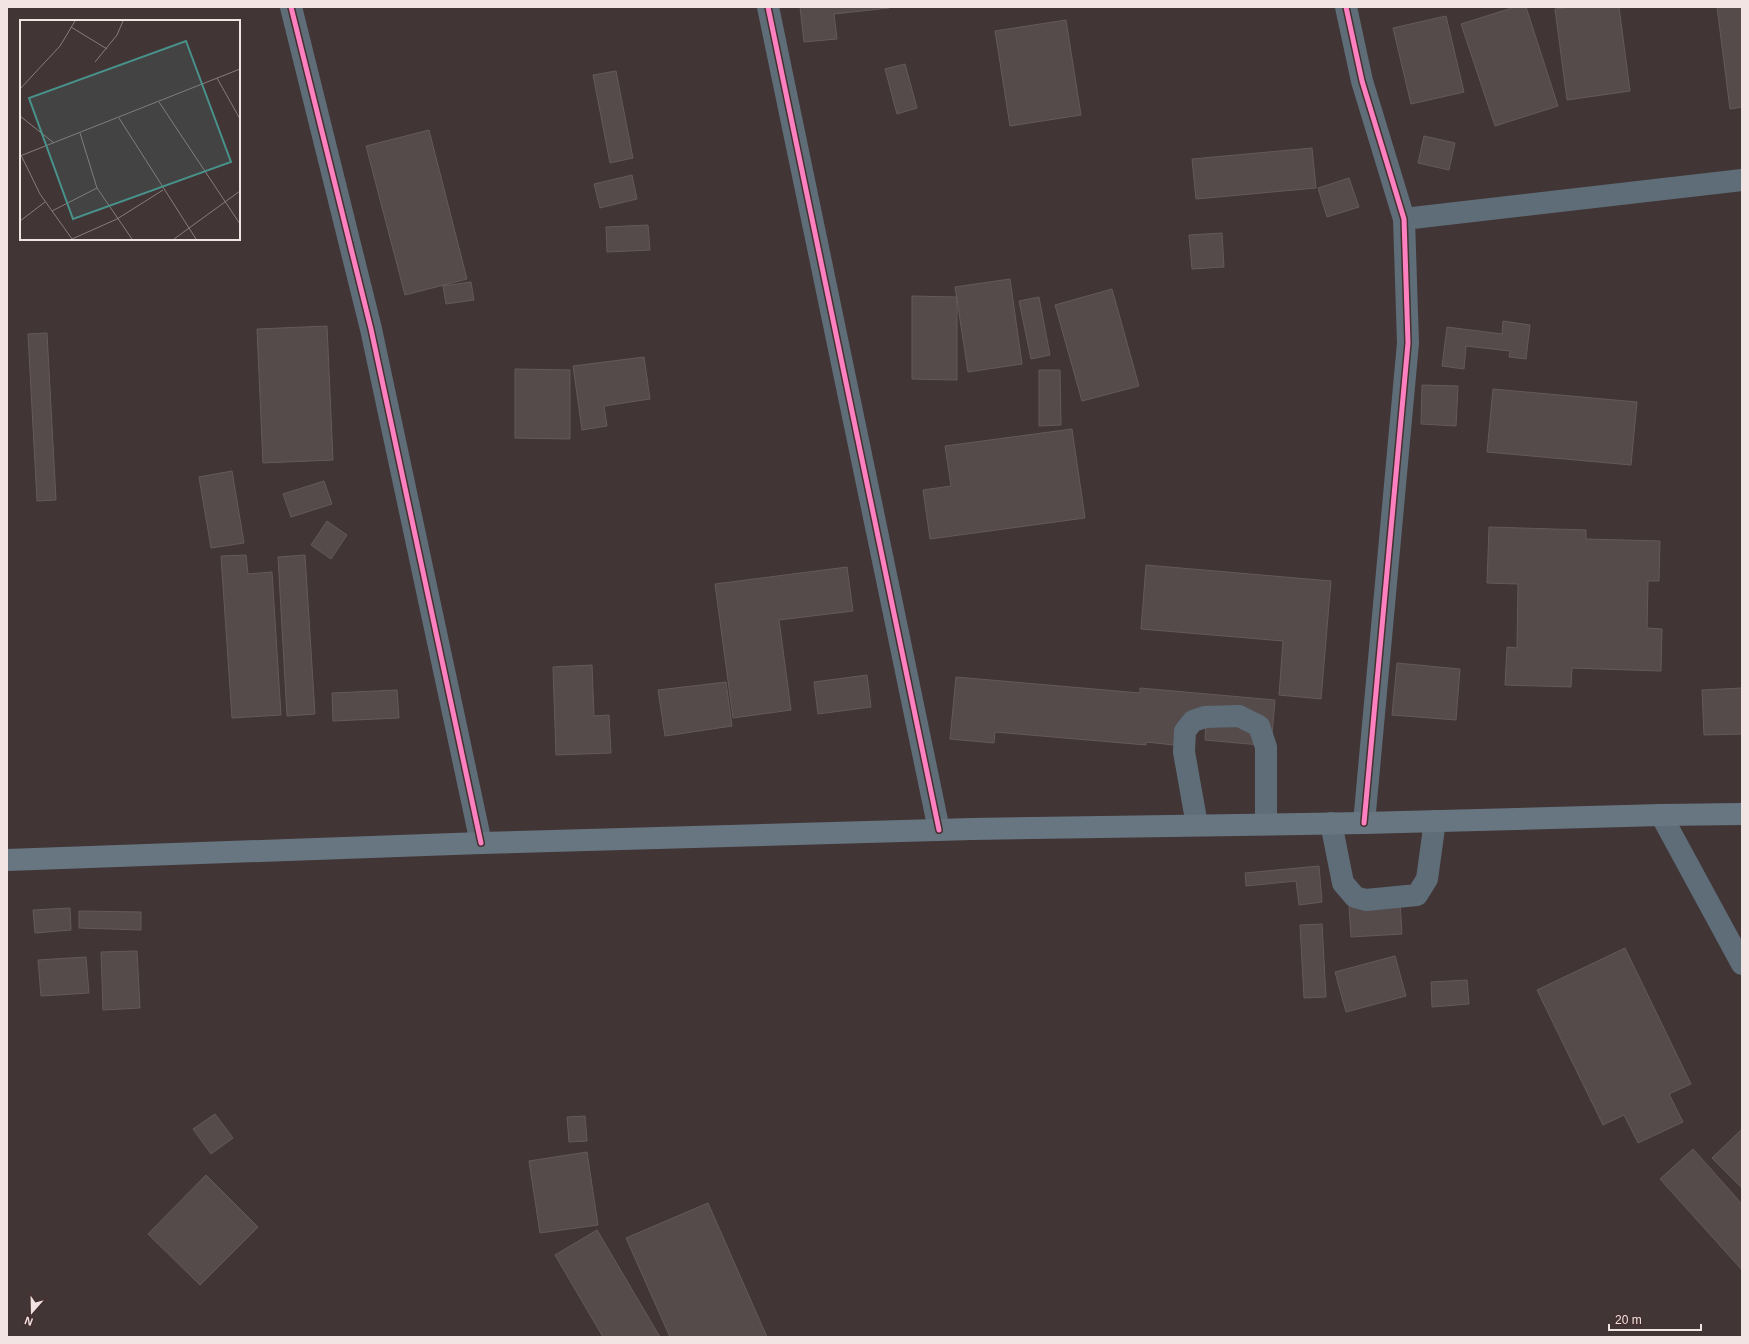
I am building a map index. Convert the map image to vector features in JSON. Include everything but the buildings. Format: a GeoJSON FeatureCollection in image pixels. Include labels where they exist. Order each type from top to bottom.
{"type":"FeatureCollection","features":[{"type":"Feature","properties":{"kind":"main road"},"geometry":{"type":"LineString","coordinates":[[7,860],[481,843],[939,830],[1364,823],[1662,814],[1742,814]]}},
{"type":"Feature","properties":{"kind":"street"},"geometry":{"type":"LineString","coordinates":[[291,7],[371,329],[481,843]]}},
{"type":"Feature","properties":{"kind":"street"},"geometry":{"type":"LineString","coordinates":[[768,7],[939,830]]}},
{"type":"Feature","properties":{"kind":"street"},"geometry":{"type":"LineString","coordinates":[[1346,7],[1362,81],[1404,219],[1408,343],[1364,823]]}},
{"type":"Feature","properties":{"kind":"street"},"geometry":{"type":"LineString","coordinates":[[1404,219],[1742,180]]}},
{"type":"Feature","properties":{"kind":"street"},"geometry":{"type":"LineString","coordinates":[[1197,825],[1184,752],[1184,731],[1193,721],[1205,717],[1239,716],[1259,726],[1266,747],[1266,824]]}},
{"type":"Feature","properties":{"kind":"street"},"geometry":{"type":"LineString","coordinates":[[1662,814],[1742,964]]}},
{"type":"Feature","properties":{"kind":"street"},"geometry":{"type":"LineString","coordinates":[[1331,823],[1343,883],[1355,897],[1366,900],[1417,895],[1427,879],[1435,821]]}},
{"type":"Feature","properties":{"kind":"cycle path"},"geometry":{"type":"LineString","coordinates":[[291,7],[371,329],[481,843]]}},
{"type":"Feature","properties":{"kind":"cycle path"},"geometry":{"type":"LineString","coordinates":[[768,7],[939,830]]}},
{"type":"Feature","properties":{"kind":"cycle path"},"geometry":{"type":"LineString","coordinates":[[1346,7],[1362,81],[1404,219],[1408,343],[1364,823]]}}]}
